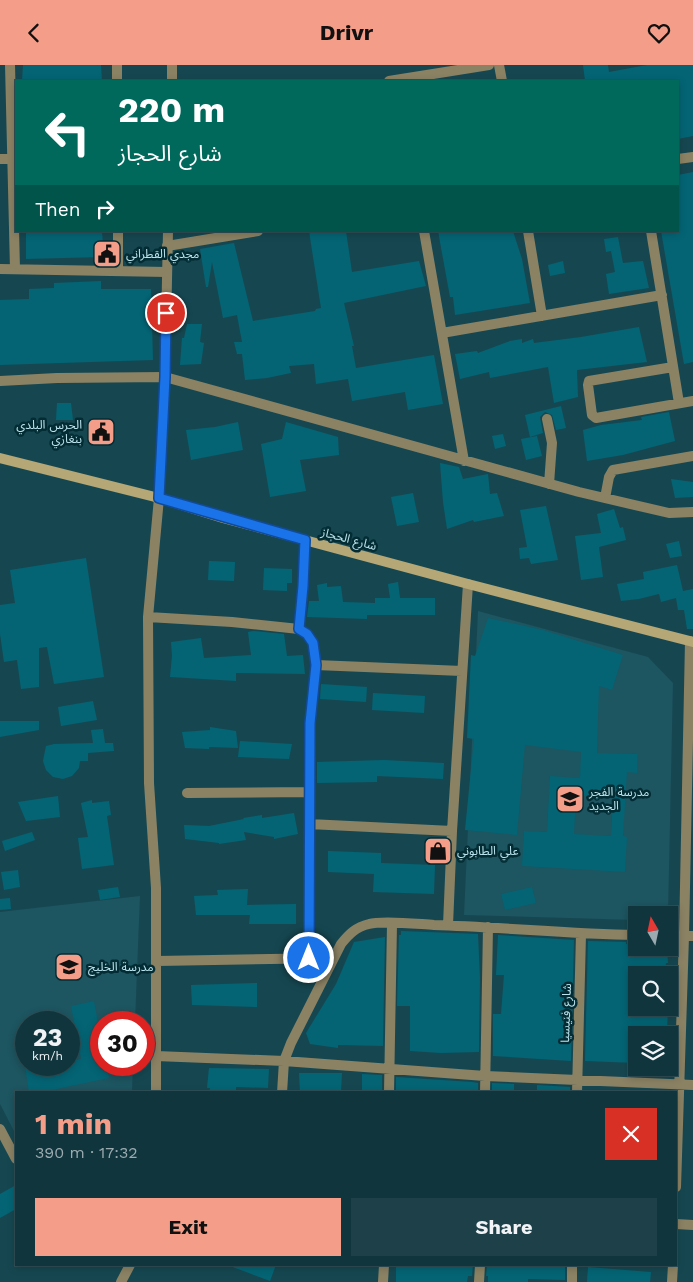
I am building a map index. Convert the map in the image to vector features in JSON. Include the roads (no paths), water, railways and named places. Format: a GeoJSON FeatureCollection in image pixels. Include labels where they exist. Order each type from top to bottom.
{"type":"FeatureCollection","features":[{"type":"Feature","properties":{"kind":"main road","name":"شارع الحجاز"},"geometry":{"type":"LineString","coordinates":[[0,458],[159,498],[468,584],[691,641]]}},
{"type":"Feature","properties":{"kind":"street"},"geometry":{"type":"LineString","coordinates":[[10,65],[15,269]]}},
{"type":"Feature","properties":{"kind":"street"},"geometry":{"type":"LineString","coordinates":[[117,65],[117,80]]}},
{"type":"Feature","properties":{"kind":"street"},"geometry":{"type":"LineString","coordinates":[[172,65],[172,80]]}},
{"type":"Feature","properties":{"kind":"street"},"geometry":{"type":"LineString","coordinates":[[400,80],[490,65]]}},
{"type":"Feature","properties":{"kind":"street"},"geometry":{"type":"LineString","coordinates":[[500,65],[502,80]]}},
{"type":"Feature","properties":{"kind":"street"},"geometry":{"type":"LineString","coordinates":[[679,159],[693,157]]}},
{"type":"Feature","properties":{"kind":"street"},"geometry":{"type":"LineString","coordinates":[[0,159],[12,159]]}},
{"type":"Feature","properties":{"kind":"street"},"geometry":{"type":"LineString","coordinates":[[118,232],[118,271]]}},
{"type":"Feature","properties":{"kind":"street"},"geometry":{"type":"LineString","coordinates":[[156,1091],[156,888],[149,783],[148,617],[159,498],[165,377],[168,232]]}},
{"type":"Feature","properties":{"kind":"street"},"geometry":{"type":"LineString","coordinates":[[168,246],[252,232]]}},
{"type":"Feature","properties":{"kind":"street"},"geometry":{"type":"LineString","coordinates":[[424,232],[464,461]]}},
{"type":"Feature","properties":{"kind":"street"},"geometry":{"type":"LineString","coordinates":[[528,232],[542,317]]}},
{"type":"Feature","properties":{"kind":"street"},"geometry":{"type":"LineString","coordinates":[[650,232],[679,403]]}},
{"type":"Feature","properties":{"kind":"street"},"geometry":{"type":"LineString","coordinates":[[0,269],[167,272]]}},
{"type":"Feature","properties":{"kind":"street"},"geometry":{"type":"LineString","coordinates":[[442,333],[662,295]]}},
{"type":"Feature","properties":{"kind":"street"},"geometry":{"type":"LineString","coordinates":[[673,367],[589,381],[592,415],[596,418],[693,401]]}},
{"type":"Feature","properties":{"kind":"street"},"geometry":{"type":"LineString","coordinates":[[0,381],[57,378],[165,377],[549,484],[668,513],[693,513]]}},
{"type":"Feature","properties":{"kind":"street"},"geometry":{"type":"LineString","coordinates":[[548,419],[552,443],[549,484]]}},
{"type":"Feature","properties":{"kind":"street"},"geometry":{"type":"LineString","coordinates":[[605,498],[609,477],[613,470],[693,456]]}},
{"type":"Feature","properties":{"kind":"street"},"geometry":{"type":"LineString","coordinates":[[299,629],[305,540]]}},
{"type":"Feature","properties":{"kind":"street"},"geometry":{"type":"LineString","coordinates":[[448,925],[452,831],[468,584]]}},
{"type":"Feature","properties":{"kind":"street"},"geometry":{"type":"LineString","coordinates":[[148,617],[232,622],[299,629],[307,634],[313,643],[316,665],[310,723],[309,958]]}},
{"type":"Feature","properties":{"kind":"street"},"geometry":{"type":"LineString","coordinates":[[677,1162],[689,936],[691,641]]}},
{"type":"Feature","properties":{"kind":"street"},"geometry":{"type":"LineString","coordinates":[[316,665],[462,671]]}},
{"type":"Feature","properties":{"kind":"street"},"geometry":{"type":"LineString","coordinates":[[187,793],[309,792]]}},
{"type":"Feature","properties":{"kind":"street"},"geometry":{"type":"LineString","coordinates":[[309,825],[452,831]]}},
{"type":"Feature","properties":{"kind":"street"},"geometry":{"type":"LineString","coordinates":[[282,1091],[284,1061],[291,1043],[334,958],[349,934],[358,927],[370,923],[448,925],[581,934],[628,935]]}},
{"type":"Feature","properties":{"kind":"street"},"geometry":{"type":"LineString","coordinates":[[389,1091],[392,924]]}},
{"type":"Feature","properties":{"kind":"street"},"geometry":{"type":"LineString","coordinates":[[485,1091],[488,927]]}},
{"type":"Feature","properties":{"kind":"street","name":"شارع فنيسيا"},"geometry":{"type":"LineString","coordinates":[[577,1091],[581,934]]}},
{"type":"Feature","properties":{"kind":"street"},"geometry":{"type":"LineString","coordinates":[[157,961],[334,958]]}},
{"type":"Feature","properties":{"kind":"street"},"geometry":{"type":"LineString","coordinates":[[156,1056],[284,1061],[485,1076],[693,1085]]}},
{"type":"Feature","properties":{"kind":"street"},"geometry":{"type":"LineString","coordinates":[[0,1129],[15,1157]]}},
{"type":"Feature","properties":{"kind":"street"},"geometry":{"type":"LineString","coordinates":[[677,1224],[693,1225]]}},
{"type":"Feature","properties":{"kind":"street"},"geometry":{"type":"LineString","coordinates":[[121,1282],[129,1266]]}},
{"type":"Feature","properties":{"kind":"street"},"geometry":{"type":"LineString","coordinates":[[383,1282],[384,1266]]}},
{"type":"Feature","properties":{"kind":"street"},"geometry":{"type":"LineString","coordinates":[[479,1282],[480,1266]]}},
{"type":"Feature","properties":{"kind":"street"},"geometry":{"type":"LineString","coordinates":[[572,1266],[572,1282]]}},
{"type":"Feature","properties":{"kind":"street"},"geometry":{"type":"LineString","coordinates":[[672,1282],[673,1266]]}},
{"type":"Feature","properties":{"kind":"place","name":"مجدي القطراني"},"geometry":{"type":"Point","coordinates":[107,254]}},
{"type":"Feature","properties":{"kind":"place","name":"الحرس البلدي بنغازي"},"geometry":{"type":"Point","coordinates":[101,432]}},
{"type":"Feature","properties":{"kind":"place","name":"مدرسة الفجر الجديد"},"geometry":{"type":"Point","coordinates":[570,799]}},
{"type":"Feature","properties":{"kind":"place","name":"علي الطابوني"},"geometry":{"type":"Point","coordinates":[438,851]}},
{"type":"Feature","properties":{"kind":"place","name":"مدرسة الخليج"},"geometry":{"type":"Point","coordinates":[69,967]}}]}
